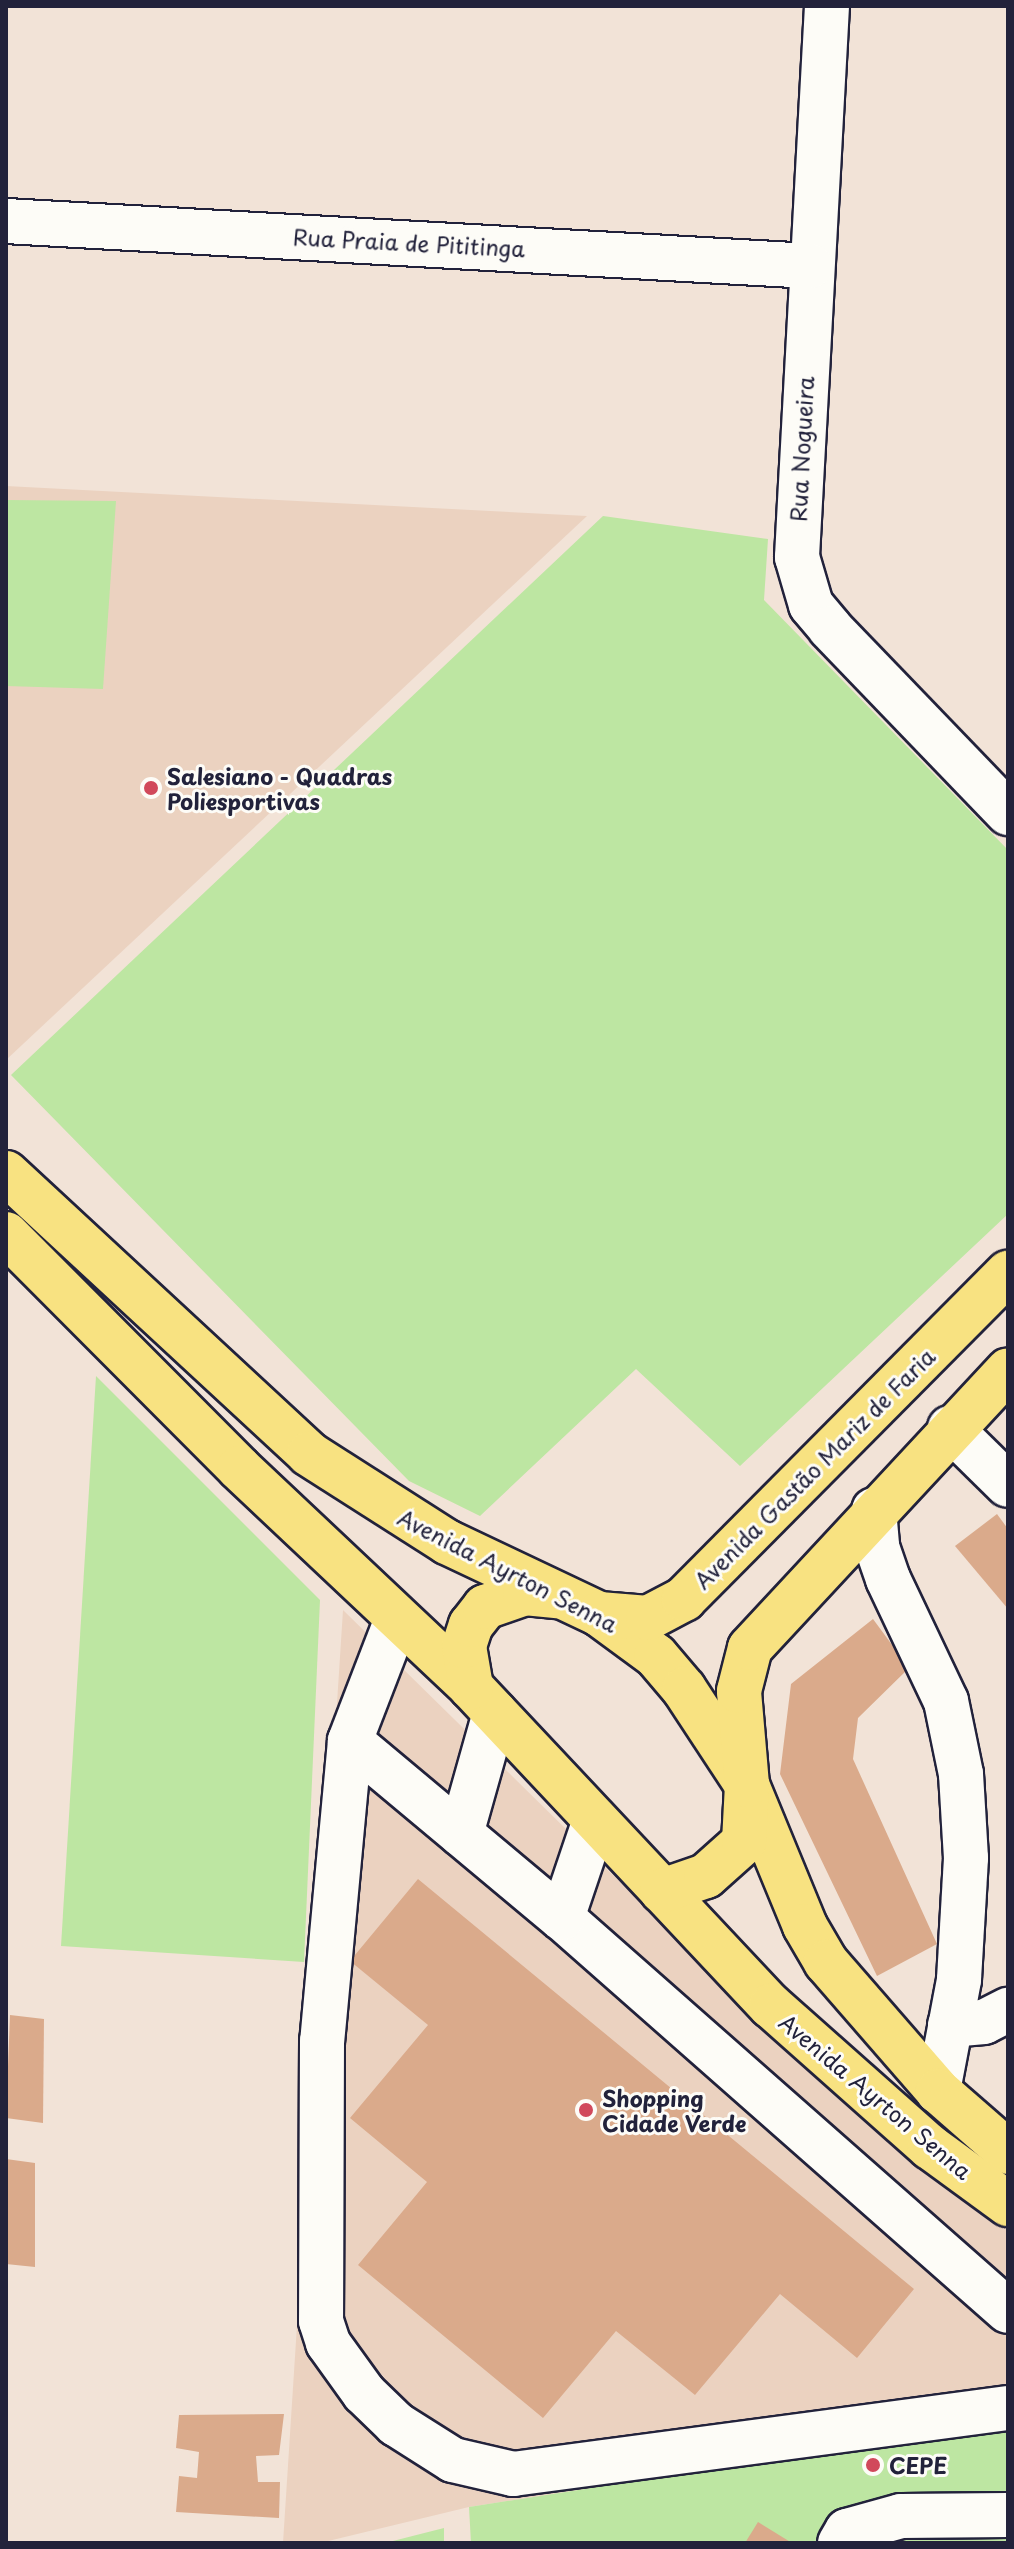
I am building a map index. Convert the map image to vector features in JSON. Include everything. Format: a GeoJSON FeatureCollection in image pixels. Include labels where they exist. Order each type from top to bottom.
{"type":"FeatureCollection","features":[{"type":"Feature","properties":{"kind":"main road","name":"Avenida Ayrton Senna"},"geometry":{"type":"LineString","coordinates":[[6,1173],[309,1454],[389,1508],[559,1597],[599,1614],[630,1634],[684,1689],[747,1785],[805,1926],[826,1962],[938,2091],[1008,2152]]}},
{"type":"Feature","properties":{"kind":"main road","name":"Avenida Ayrton Senna"},"geometry":{"type":"LineString","coordinates":[[6,1234],[483,1700],[771,2006],[930,2147],[1008,2204]]}},
{"type":"Feature","properties":{"kind":"main road","name":"Avenida Gastão Mariz de Faria"},"geometry":{"type":"LineString","coordinates":[[599,1614],[648,1618],[684,1599],[1008,1273]]}},
{"type":"Feature","properties":{"kind":"main road"},"geometry":{"type":"LineString","coordinates":[[662,1891],[706,1876],[744,1842],[747,1785],[739,1691],[750,1648],[950,1428],[1008,1370]]}},
{"type":"Feature","properties":{"kind":"main road"},"geometry":{"type":"LineString","coordinates":[[483,1700],[464,1646],[471,1625],[485,1607],[525,1593],[559,1597]]}},
{"type":"Feature","properties":{"kind":"street","name":"Rua Nogueira"},"geometry":{"type":"LineString","coordinates":[[827,6],[797,557],[811,605],[1008,813]]}},
{"type":"Feature","properties":{"kind":"street","name":"Rua Praia de Pititinga"},"geometry":{"type":"LineString","coordinates":[[6,221],[811,266]]}},
{"type":"Feature","properties":{"kind":"street"},"geometry":{"type":"LineString","coordinates":[[950,1428],[1008,1485]]}},
{"type":"Feature","properties":{"kind":"street"},"geometry":{"type":"LineString","coordinates":[[874,1510],[877,1547],[888,1579],[946,1701],[961,1774],[966,1858],[950,2025],[938,2091]]}},
{"type":"Feature","properties":{"kind":"street"},"geometry":{"type":"LineString","coordinates":[[397,1619],[350,1741],[322,2041],[321,2321],[328,2343],[364,2393],[396,2424],[453,2460],[513,2474],[1008,2408]]}},
{"type":"Feature","properties":{"kind":"street"},"geometry":{"type":"LineString","coordinates":[[461,1834],[483,1700]]}},
{"type":"Feature","properties":{"kind":"street"},"geometry":{"type":"LineString","coordinates":[[350,1741],[562,1918],[1008,2311]]}},
{"type":"Feature","properties":{"kind":"street"},"geometry":{"type":"LineString","coordinates":[[562,1918],[595,1820]]}},
{"type":"Feature","properties":{"kind":"street"},"geometry":{"type":"LineString","coordinates":[[950,2025],[984,2022],[1008,2010]]}},
{"type":"Feature","properties":{"kind":"street"},"geometry":{"type":"LineString","coordinates":[[840,2543],[847,2531],[901,2516],[1008,2515]]}},
{"type":"Feature","properties":{"kind":"shaded area","name":"Salesiano - Quadras Poliesportivas"},"geometry":{"type":"Polygon","coordinates":[[[6,486],[587,516],[6,1060],[6,486]]]}},
{"type":"Feature","properties":{"kind":"shaded area","name":"Shopping Cidade Verde"},"geometry":{"type":"Polygon","coordinates":[[[343,1610],[795,2054],[1008,2223],[1008,2423],[469,2507],[320,2543],[283,2543],[343,1610]]]}},
{"type":"Feature","properties":{"kind":"green space"},"geometry":{"type":"Polygon","coordinates":[[[6,500],[116,501],[103,689],[6,686],[6,500]]]}},
{"type":"Feature","properties":{"kind":"green space"},"geometry":{"type":"Polygon","coordinates":[[[603,516],[768,539],[764,600],[1008,850],[1008,1214],[740,1466],[636,1369],[480,1516],[409,1481],[11,1075],[603,516]]]}},
{"type":"Feature","properties":{"kind":"green space"},"geometry":{"type":"Polygon","coordinates":[[[96,1376],[320,1600],[304,1962],[61,1946],[96,1376]]]}},
{"type":"Feature","properties":{"kind":"green space","name":"CEPE"},"geometry":{"type":"Polygon","coordinates":[[[1008,2423],[1008,2543],[471,2543],[469,2507],[1008,2423]]]}},
{"type":"Feature","properties":{"kind":"green space"},"geometry":{"type":"Polygon","coordinates":[[[444,2528],[444,2543],[385,2543],[444,2528]]]}},
{"type":"Feature","properties":{"kind":"building"},"geometry":{"type":"Polygon","coordinates":[[[997,1514],[1008,1529],[1008,1609],[955,1546],[997,1514]]]}},
{"type":"Feature","properties":{"kind":"building"},"geometry":{"type":"Polygon","coordinates":[[[873,1619],[909,1668],[858,1718],[853,1759],[937,1944],[877,1976],[780,1774],[791,1684],[873,1619]]]}},
{"type":"Feature","properties":{"kind":"building","name":"Shopping Cidade Verde"},"geometry":{"type":"Polygon","coordinates":[[[418,1879],[914,2289],[857,2358],[780,2294],[695,2395],[616,2331],[543,2418],[358,2265],[427,2182],[350,2118],[428,2025],[350,1961],[418,1879]]]}},
{"type":"Feature","properties":{"kind":"building"},"geometry":{"type":"Polygon","coordinates":[[[10,2015],[44,2019],[43,2123],[6,2118],[10,2015]]]}},
{"type":"Feature","properties":{"kind":"building"},"geometry":{"type":"Polygon","coordinates":[[[6,2159],[35,2163],[35,2267],[6,2264],[6,2159]]]}},
{"type":"Feature","properties":{"kind":"building"},"geometry":{"type":"Polygon","coordinates":[[[284,2414],[279,2455],[256,2456],[258,2482],[280,2482],[279,2518],[176,2512],[179,2476],[197,2478],[199,2452],[176,2448],[179,2415],[284,2414]]]}},
{"type":"Feature","properties":{"kind":"building"},"geometry":{"type":"Polygon","coordinates":[[[758,2522],[792,2543],[745,2543],[758,2522]]]}},
{"type":"Feature","properties":{"kind":"place","name":"Salesiano - Quadras Poliesportivas"},"geometry":{"type":"Point","coordinates":[151,788]}},
{"type":"Feature","properties":{"kind":"place","name":"Shopping Cidade Verde"},"geometry":{"type":"Point","coordinates":[586,2110]}},
{"type":"Feature","properties":{"kind":"place","name":"CEPE"},"geometry":{"type":"Point","coordinates":[873,2465]}}]}
